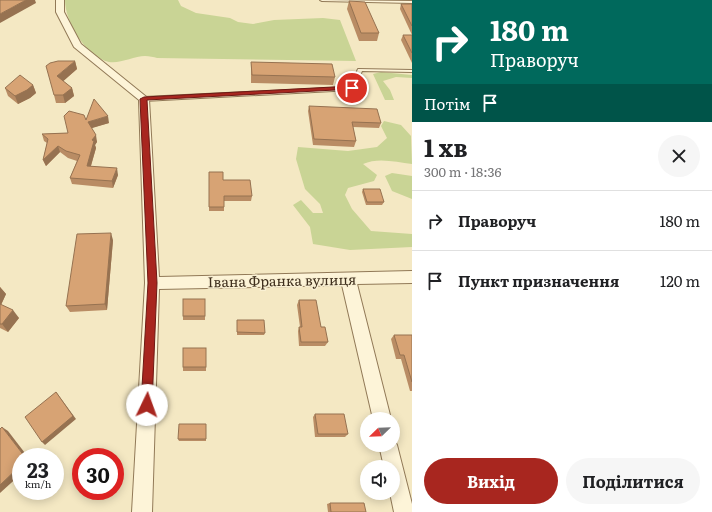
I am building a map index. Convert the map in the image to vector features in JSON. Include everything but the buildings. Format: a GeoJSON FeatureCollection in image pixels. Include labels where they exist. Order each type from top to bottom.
{"type":"FeatureCollection","features":[{"type":"Feature","properties":{"kind":"street"},"geometry":{"type":"LineString","coordinates":[[60,0],[60,12],[77,45],[144,99],[152,283],[142,512]]}},
{"type":"Feature","properties":{"kind":"street","name":"Івана Франка вулиця"},"geometry":{"type":"LineString","coordinates":[[152,283],[412,277]]}},
{"type":"Feature","properties":{"kind":"street"},"geometry":{"type":"LineString","coordinates":[[348,279],[380,412]]}},
{"type":"Feature","properties":{"kind":"street"},"geometry":{"type":"LineString","coordinates":[[390,452],[404,512]]}},
{"type":"Feature","properties":{"kind":"lane"},"geometry":{"type":"LineString","coordinates":[[322,0],[412,2]]}},
{"type":"Feature","properties":{"kind":"lane"},"geometry":{"type":"LineString","coordinates":[[144,99],[352,88],[360,70],[412,72]]}},
{"type":"Feature","properties":{"kind":"green space"},"geometry":{"type":"Polygon","coordinates":[[[65,0],[178,0],[181,6],[196,13],[230,18],[238,22],[253,24],[274,20],[323,18],[340,20],[356,61],[157,58],[145,56],[118,62],[109,62],[92,53],[78,37],[69,18],[65,0]]]}},
{"type":"Feature","properties":{"kind":"green space"},"geometry":{"type":"Polygon","coordinates":[[[381,72],[412,75],[412,78],[396,77],[383,81],[390,90],[394,100],[385,100],[373,74],[381,72]]]}},
{"type":"Feature","properties":{"kind":"green space"},"geometry":{"type":"Polygon","coordinates":[[[384,121],[401,125],[411,136],[412,164],[381,160],[363,164],[377,175],[374,181],[348,188],[345,195],[352,209],[371,231],[412,234],[412,247],[350,250],[313,244],[310,227],[293,205],[301,200],[313,213],[323,213],[320,204],[305,189],[296,159],[298,147],[348,151],[377,147],[387,138],[381,126],[384,121]]]}},
{"type":"Feature","properties":{"kind":"green space"},"geometry":{"type":"Polygon","coordinates":[[[392,173],[412,176],[412,199],[392,191],[385,176],[392,173]]]}},
{"type":"Feature","properties":{"kind":"route"},"geometry":{"type":"LineString","coordinates":[[147,405],[152,283],[144,99],[352,88]]}}]}
